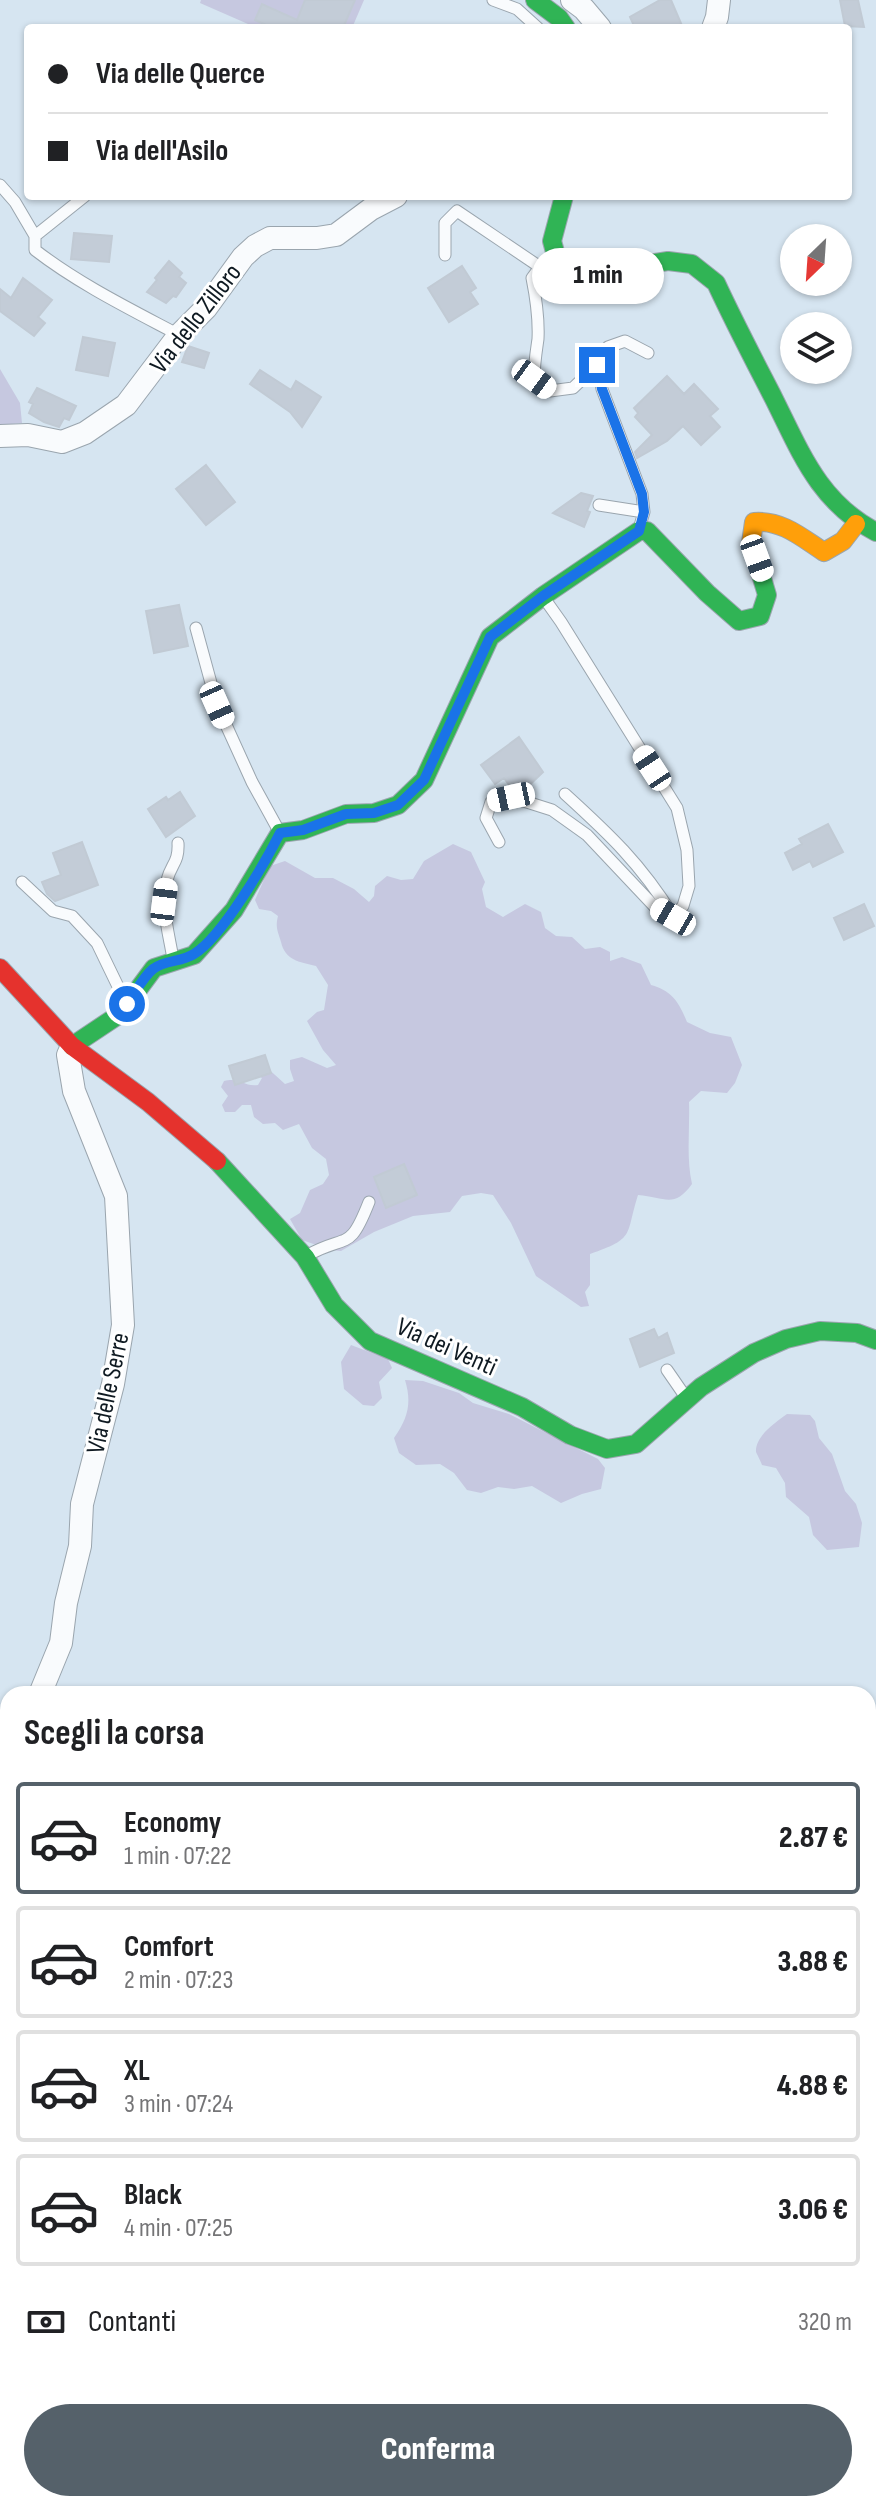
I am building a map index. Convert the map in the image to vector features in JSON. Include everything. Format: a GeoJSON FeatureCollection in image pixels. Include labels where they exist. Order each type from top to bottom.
{"type":"FeatureCollection","features":[{"type":"Feature","properties":{"kind":"street"},"geometry":{"type":"LineString","coordinates":[[535,0],[563,24]]}},
{"type":"Feature","properties":{"kind":"street"},"geometry":{"type":"LineString","coordinates":[[572,0],[597,24]]}},
{"type":"Feature","properties":{"kind":"street"},"geometry":{"type":"LineString","coordinates":[[714,24],[719,0]]}},
{"type":"Feature","properties":{"kind":"street","name":"Via dello Zilloro"},"geometry":{"type":"LineString","coordinates":[[0,436],[28,435],[62,442],[85,433],[126,405],[179,335],[206,308],[243,257],[255,246],[270,238],[336,235],[388,200]]}},
{"type":"Feature","properties":{"kind":"street"},"geometry":{"type":"LineString","coordinates":[[563,200],[549,265],[586,270],[668,261],[692,264],[716,283],[800,454],[834,502],[856,524],[876,532]]}},
{"type":"Feature","properties":{"kind":"street"},"geometry":{"type":"LineString","coordinates":[[72,1046],[120,1014],[154,968],[194,955],[234,910],[280,833],[303,830],[346,814],[374,813],[398,805],[424,780],[490,637],[543,596],[639,531],[647,531],[739,621],[760,616],[767,595],[751,543],[754,522],[769,519],[780,523],[824,552],[848,538],[856,524]]}},
{"type":"Feature","properties":{"kind":"street","name":"Via dei Venti"},"geometry":{"type":"LineString","coordinates":[[0,968],[72,1046],[148,1102],[225,1168],[305,1257],[334,1305],[370,1341],[522,1407],[570,1435],[607,1449],[636,1444],[701,1387],[754,1353],[786,1339],[820,1331],[857,1333],[876,1340]]}},
{"type":"Feature","properties":{"kind":"street","name":"Via delle Serre"},"geometry":{"type":"LineString","coordinates":[[43,1686],[61,1643],[66,1603],[80,1546],[82,1504],[113,1384],[123,1325],[116,1196],[74,1091],[68,1055],[72,1046]]}},
{"type":"Feature","properties":{"kind":"lane"},"geometry":{"type":"LineString","coordinates":[[493,0],[517,9],[534,24]]}},
{"type":"Feature","properties":{"kind":"lane"},"geometry":{"type":"LineString","coordinates":[[0,185],[15,202],[35,236],[35,250],[120,304],[179,335]]}},
{"type":"Feature","properties":{"kind":"lane"},"geometry":{"type":"LineString","coordinates":[[35,236],[80,200]]}},
{"type":"Feature","properties":{"kind":"lane"},"geometry":{"type":"LineString","coordinates":[[445,255],[445,223],[457,211],[549,265],[532,278],[538,339],[533,358],[534,379],[550,391],[573,388],[597,365],[608,347],[625,341],[648,353]]}},
{"type":"Feature","properties":{"kind":"lane"},"geometry":{"type":"LineString","coordinates":[[597,365],[602,389],[642,494],[644,512],[639,531]]}},
{"type":"Feature","properties":{"kind":"lane"},"geometry":{"type":"LineString","coordinates":[[599,505],[644,512]]}},
{"type":"Feature","properties":{"kind":"lane"},"geometry":{"type":"LineString","coordinates":[[543,596],[677,808],[687,850],[689,886],[683,906],[673,917]]}},
{"type":"Feature","properties":{"kind":"lane"},"geometry":{"type":"LineString","coordinates":[[196,628],[217,705],[252,782],[280,833]]}},
{"type":"Feature","properties":{"kind":"lane"},"geometry":{"type":"LineString","coordinates":[[565,794],[617,841],[654,885],[673,917]]}},
{"type":"Feature","properties":{"kind":"lane"},"geometry":{"type":"LineString","coordinates":[[499,842],[486,818],[491,802],[511,797],[552,810],[587,835],[654,906],[673,917]]}},
{"type":"Feature","properties":{"kind":"lane"},"geometry":{"type":"LineString","coordinates":[[174,961],[164,902],[167,878],[179,858],[178,843]]}},
{"type":"Feature","properties":{"kind":"lane"},"geometry":{"type":"LineString","coordinates":[[22,882],[53,911],[72,916],[97,943],[127,1004]]}},
{"type":"Feature","properties":{"kind":"lane"},"geometry":{"type":"LineString","coordinates":[[305,1257],[316,1250],[348,1240],[358,1230],[369,1202]]}},
{"type":"Feature","properties":{"kind":"lane"},"geometry":{"type":"LineString","coordinates":[[667,1370],[687,1400]]}},
{"type":"Feature","properties":{"kind":"shaded area"},"geometry":{"type":"Polygon","coordinates":[[[201,0],[364,0],[354,24],[248,24],[200,3],[201,0]]]}},
{"type":"Feature","properties":{"kind":"shaded area"},"geometry":{"type":"Polygon","coordinates":[[[0,369],[20,403],[22,423],[0,425],[0,369]]]}},
{"type":"Feature","properties":{"kind":"shaded area"},"geometry":{"type":"Polygon","coordinates":[[[453,844],[471,852],[485,882],[482,889],[486,907],[503,917],[525,904],[541,912],[545,928],[556,936],[572,937],[585,949],[600,947],[610,952],[610,961],[622,957],[641,964],[651,985],[674,998],[687,1022],[710,1033],[731,1037],[742,1065],[727,1093],[701,1091],[689,1102],[692,1184],[686,1192],[668,1200],[638,1195],[629,1227],[622,1239],[590,1254],[590,1285],[585,1292],[589,1306],[581,1307],[536,1276],[511,1223],[493,1195],[462,1196],[450,1212],[413,1216],[374,1232],[341,1251],[302,1240],[290,1219],[300,1213],[310,1190],[323,1184],[329,1175],[326,1159],[312,1148],[299,1124],[283,1130],[275,1123],[263,1124],[254,1117],[251,1105],[242,1105],[235,1112],[225,1112],[222,1105],[228,1096],[221,1087],[224,1081],[258,1085],[262,1078],[254,1074],[264,1065],[285,1084],[294,1081],[290,1060],[302,1057],[327,1068],[336,1065],[323,1050],[307,1021],[324,1010],[328,985],[316,966],[286,953],[277,929],[278,916],[259,909],[255,900],[270,866],[285,861],[315,878],[333,878],[354,889],[369,902],[374,896],[375,886],[387,876],[413,879],[424,861],[453,844]]]}},
{"type":"Feature","properties":{"kind":"shaded area"},"geometry":{"type":"Polygon","coordinates":[[[351,1345],[388,1359],[392,1368],[379,1382],[382,1398],[374,1406],[363,1405],[344,1389],[341,1362],[351,1345]]]}},
{"type":"Feature","properties":{"kind":"shaded area"},"geometry":{"type":"Polygon","coordinates":[[[405,1380],[423,1381],[459,1393],[473,1403],[509,1414],[598,1459],[605,1468],[601,1489],[561,1503],[532,1486],[514,1489],[498,1487],[481,1493],[467,1490],[454,1473],[440,1464],[416,1465],[399,1453],[394,1438],[407,1410],[405,1380]]]}},
{"type":"Feature","properties":{"kind":"shaded area"},"geometry":{"type":"Polygon","coordinates":[[[787,1414],[810,1415],[815,1421],[819,1438],[832,1454],[845,1491],[856,1504],[862,1523],[859,1547],[827,1550],[813,1535],[809,1517],[786,1497],[785,1483],[776,1468],[762,1465],[756,1452],[759,1440],[787,1414]]]}},
{"type":"Feature","properties":{"kind":"building"},"geometry":{"type":"Polygon","coordinates":[[[305,0],[355,0],[345,24],[264,24],[255,20],[262,4],[297,20],[305,0]]]}},
{"type":"Feature","properties":{"kind":"building"},"geometry":{"type":"Polygon","coordinates":[[[660,0],[671,0],[681,24],[633,24],[630,17],[660,0]]]}},
{"type":"Feature","properties":{"kind":"building"},"geometry":{"type":"Polygon","coordinates":[[[840,0],[858,0],[864,27],[845,24],[840,0]]]}},
{"type":"Feature","properties":{"kind":"building"},"geometry":{"type":"Polygon","coordinates":[[[74,233],[112,236],[109,262],[71,259],[74,233]]]}},
{"type":"Feature","properties":{"kind":"building"},"geometry":{"type":"Polygon","coordinates":[[[169,261],[182,273],[179,277],[186,283],[176,297],[173,296],[166,303],[147,292],[169,261]]]}},
{"type":"Feature","properties":{"kind":"building"},"geometry":{"type":"Polygon","coordinates":[[[462,266],[476,288],[470,292],[478,304],[449,322],[428,288],[462,266]]]}},
{"type":"Feature","properties":{"kind":"building"},"geometry":{"type":"Polygon","coordinates":[[[23,278],[52,300],[38,317],[45,323],[34,336],[0,311],[0,289],[11,298],[23,278]]]}},
{"type":"Feature","properties":{"kind":"building"},"geometry":{"type":"Polygon","coordinates":[[[83,337],[115,343],[108,376],[76,370],[83,337]]]}},
{"type":"Feature","properties":{"kind":"building"},"geometry":{"type":"Polygon","coordinates":[[[188,346],[209,353],[204,368],[182,362],[188,346]]]}},
{"type":"Feature","properties":{"kind":"building"},"geometry":{"type":"Polygon","coordinates":[[[260,370],[291,390],[296,381],[321,397],[302,427],[290,412],[250,384],[260,370]]]}},
{"type":"Feature","properties":{"kind":"building"},"geometry":{"type":"Polygon","coordinates":[[[667,376],[684,394],[694,384],[718,409],[710,416],[720,427],[701,445],[683,426],[667,441],[637,458],[635,452],[652,435],[635,417],[638,413],[634,408],[667,376]]]}},
{"type":"Feature","properties":{"kind":"building"},"geometry":{"type":"Polygon","coordinates":[[[37,388],[76,406],[69,420],[64,418],[59,427],[29,413],[33,404],[29,402],[37,388]]]}},
{"type":"Feature","properties":{"kind":"building"},"geometry":{"type":"Polygon","coordinates":[[[206,465],[235,502],[206,525],[176,489],[206,465]]]}},
{"type":"Feature","properties":{"kind":"building"},"geometry":{"type":"Polygon","coordinates":[[[581,493],[593,496],[584,527],[553,513],[581,493]]]}},
{"type":"Feature","properties":{"kind":"building"},"geometry":{"type":"Polygon","coordinates":[[[179,605],[188,646],[154,653],[146,611],[179,605]]]}},
{"type":"Feature","properties":{"kind":"building"},"geometry":{"type":"Polygon","coordinates":[[[519,737],[543,772],[522,792],[512,783],[509,785],[504,778],[495,784],[481,765],[519,737]]]}},
{"type":"Feature","properties":{"kind":"building"},"geometry":{"type":"Polygon","coordinates":[[[180,792],[195,816],[166,837],[148,809],[180,792]]]}},
{"type":"Feature","properties":{"kind":"building"},"geometry":{"type":"Polygon","coordinates":[[[828,824],[843,852],[813,867],[810,861],[793,870],[785,853],[802,844],[799,839],[828,824]]]}},
{"type":"Feature","properties":{"kind":"building"},"geometry":{"type":"Polygon","coordinates":[[[82,842],[98,885],[55,901],[47,894],[42,882],[61,875],[53,853],[82,842]]]}},
{"type":"Feature","properties":{"kind":"building"},"geometry":{"type":"Polygon","coordinates":[[[864,904],[874,926],[844,940],[834,918],[864,904]]]}},
{"type":"Feature","properties":{"kind":"building"},"geometry":{"type":"Polygon","coordinates":[[[265,1055],[271,1073],[235,1085],[229,1066],[265,1055]]]}},
{"type":"Feature","properties":{"kind":"building"},"geometry":{"type":"Polygon","coordinates":[[[404,1164],[417,1195],[386,1208],[374,1177],[404,1164]]]}},
{"type":"Feature","properties":{"kind":"building"},"geometry":{"type":"Polygon","coordinates":[[[654,1329],[658,1338],[667,1333],[674,1353],[640,1367],[630,1339],[654,1329]]]}},
{"type":"Feature","properties":{"kind":"traffic: fast"},"geometry":{"type":"LineString","coordinates":[[535,0],[563,24]]}},
{"type":"Feature","properties":{"kind":"traffic: fast"},"geometry":{"type":"LineString","coordinates":[[563,200],[552,241],[558,263],[586,270],[668,261],[692,264],[716,283],[803,457],[840,506],[876,532]]}},
{"type":"Feature","properties":{"kind":"traffic: fast"},"geometry":{"type":"LineString","coordinates":[[72,1046],[120,1014],[154,968],[194,955],[234,910],[280,833],[303,830],[346,814],[374,813],[398,805],[424,780],[490,637],[543,596],[639,531],[647,531],[739,621],[760,616],[767,595],[759,568]]}},
{"type":"Feature","properties":{"kind":"traffic: fast"},"geometry":{"type":"LineString","coordinates":[[217,1161],[305,1257],[334,1305],[370,1341],[522,1407],[570,1435],[607,1449],[636,1444],[701,1387],[754,1353],[786,1339],[820,1331],[857,1333],[876,1340]]}},
{"type":"Feature","properties":{"kind":"traffic: slow"},"geometry":{"type":"LineString","coordinates":[[759,568],[751,543],[754,522],[782,527],[824,552],[843,541],[856,524]]}},
{"type":"Feature","properties":{"kind":"traffic: jam"},"geometry":{"type":"LineString","coordinates":[[0,968],[72,1046],[148,1102],[217,1161]]}},
{"type":"Feature","properties":{"kind":"route"},"geometry":{"type":"LineString","coordinates":[[127,1004],[154,968],[194,955],[213,935],[234,910],[280,833],[303,830],[346,814],[374,813],[398,805],[424,780],[490,637],[543,596],[639,531],[644,512],[642,494],[602,389],[597,365]]}}]}
